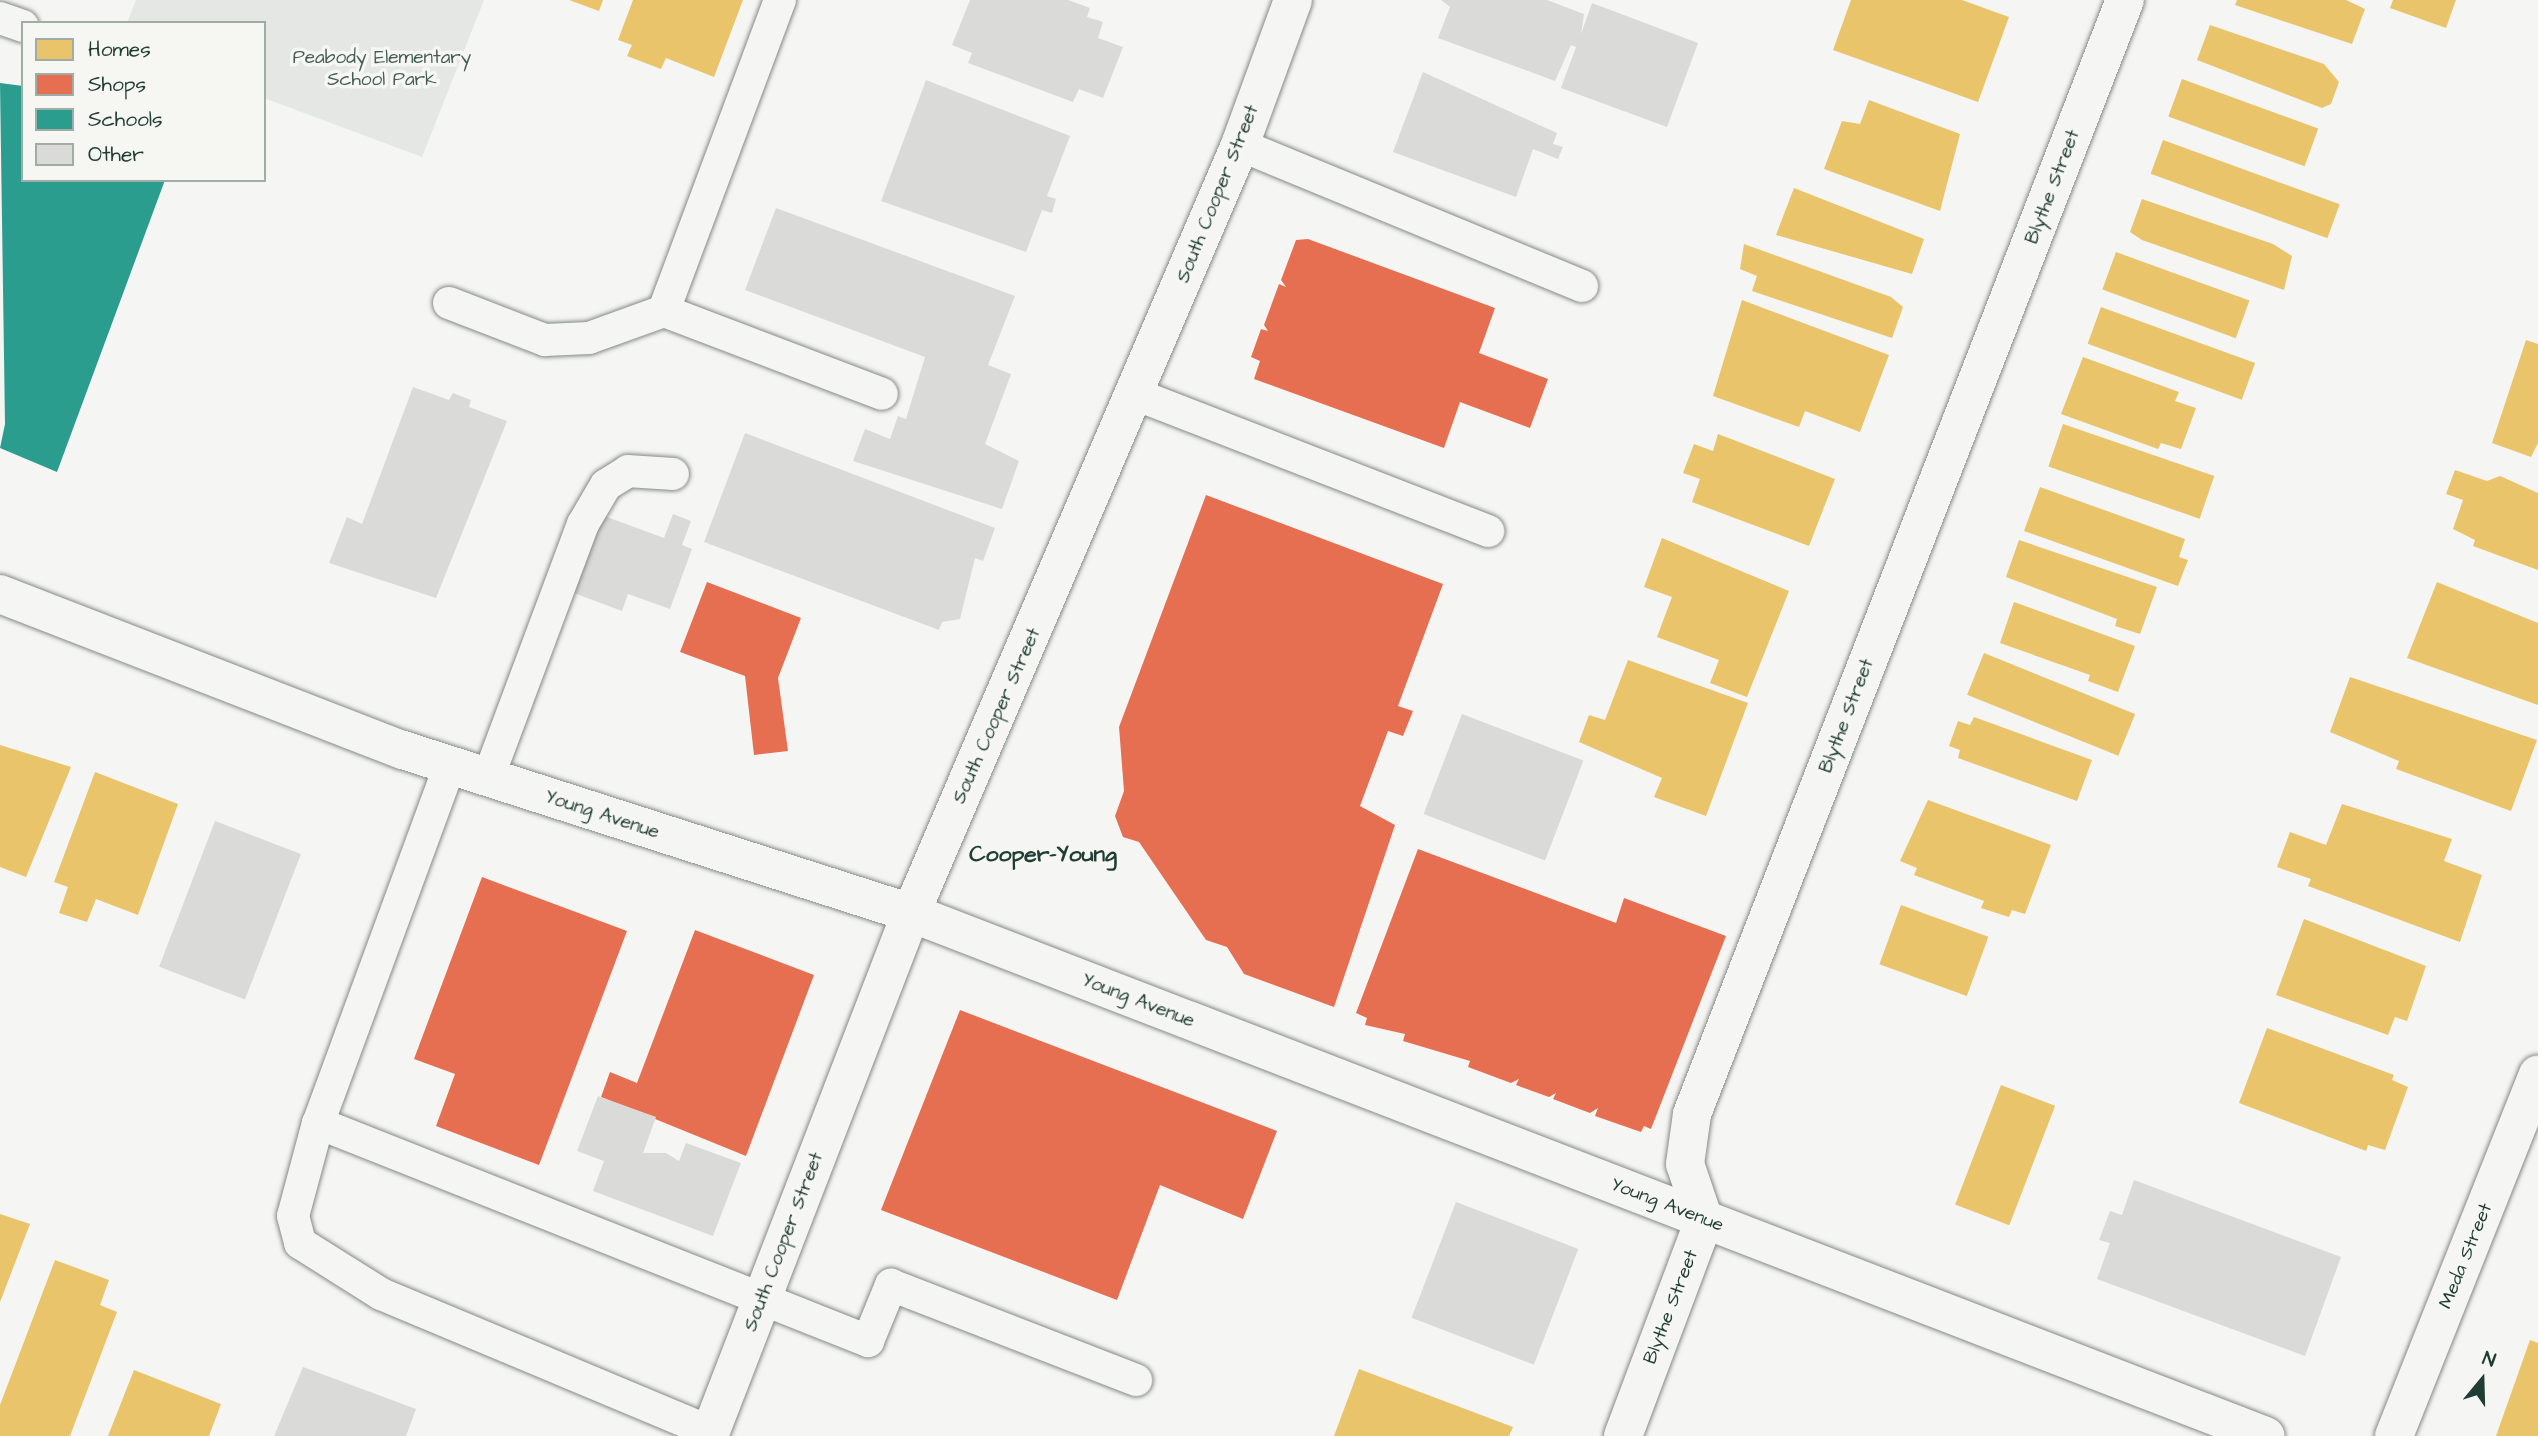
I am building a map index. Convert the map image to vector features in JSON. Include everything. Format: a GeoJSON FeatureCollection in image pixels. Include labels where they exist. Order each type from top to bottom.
{"type":"FeatureCollection","features":[{"type":"Feature","properties":{"kind":"street","name":"South Cooper Street"},"geometry":{"type":"LineString","coordinates":[[710,1434],[911,913],[1240,145],[1293,0]]}},
{"type":"Feature","properties":{"kind":"street","name":"Blythe Street"},"geometry":{"type":"LineString","coordinates":[[1623,1436],[1704,1220],[1685,1164],[1692,1114],[2126,0]]}},
{"type":"Feature","properties":{"kind":"street","name":"Young Avenue"},"geometry":{"type":"LineString","coordinates":[[0,594],[450,765],[911,913],[2266,1436]]}},
{"type":"Feature","properties":{"kind":"street","name":"Meda Street"},"geometry":{"type":"LineString","coordinates":[[2393,1436],[2538,1075]]}},
{"type":"Feature","properties":{"kind":"lane"},"geometry":{"type":"LineString","coordinates":[[664,312],[780,0]]}},
{"type":"Feature","properties":{"kind":"lane"},"geometry":{"type":"LineString","coordinates":[[0,18],[21,25]]}},
{"type":"Feature","properties":{"kind":"lane"},"geometry":{"type":"LineString","coordinates":[[1240,145],[1582,286]]}},
{"type":"Feature","properties":{"kind":"lane"},"geometry":{"type":"LineString","coordinates":[[449,303],[545,340],[589,338],[664,312],[881,394]]}},
{"type":"Feature","properties":{"kind":"lane"},"geometry":{"type":"LineString","coordinates":[[1135,394],[1488,531]]}},
{"type":"Feature","properties":{"kind":"lane"},"geometry":{"type":"LineString","coordinates":[[488,778],[583,524],[606,485],[628,471],[673,474]]}},
{"type":"Feature","properties":{"kind":"lane"},"geometry":{"type":"LineString","coordinates":[[450,765],[318,1123],[293,1216],[300,1243],[320,1260],[381,1294],[710,1434]]}},
{"type":"Feature","properties":{"kind":"lane"},"geometry":{"type":"LineString","coordinates":[[318,1123],[760,1301],[868,1341],[891,1285],[1136,1380]]}},
{"type":"Feature","properties":{"kind":"green space","name":"Peabody Elementary School Park"},"geometry":{"type":"Polygon","coordinates":[[[136,0],[484,0],[422,157],[266,99],[266,21],[128,21],[136,0]]]}},
{"type":"Feature","properties":{"kind":"building: Homes"},"geometry":{"type":"Polygon","coordinates":[[[569,0],[603,0],[599,11],[569,0]]]}},
{"type":"Feature","properties":{"kind":"building: Homes"},"geometry":{"type":"Polygon","coordinates":[[[633,0],[743,0],[714,77],[666,58],[661,69],[627,56],[632,45],[618,40],[633,0]]]}},
{"type":"Feature","properties":{"kind":"building: Homes"},"geometry":{"type":"Polygon","coordinates":[[[1851,0],[1962,0],[2009,17],[1978,102],[1833,50],[1851,0]]]}},
{"type":"Feature","properties":{"kind":"building: Homes"},"geometry":{"type":"Polygon","coordinates":[[[2237,0],[2346,0],[2365,9],[2352,44],[2235,5],[2237,0]]]}},
{"type":"Feature","properties":{"kind":"building: Homes"},"geometry":{"type":"Polygon","coordinates":[[[2393,0],[2456,0],[2446,28],[2390,8],[2393,0]]]}},
{"type":"Feature","properties":{"kind":"building: Homes"},"geometry":{"type":"Polygon","coordinates":[[[2210,25],[2324,64],[2339,82],[2331,104],[2322,108],[2197,60],[2210,25]]]}},
{"type":"Feature","properties":{"kind":"building: Homes"},"geometry":{"type":"Polygon","coordinates":[[[2182,79],[2318,129],[2305,166],[2168,117],[2182,79]]]}},
{"type":"Feature","properties":{"kind":"building: Homes"},"geometry":{"type":"Polygon","coordinates":[[[1869,100],[1960,134],[1940,211],[1824,169],[1842,121],[1860,124],[1869,100]]]}},
{"type":"Feature","properties":{"kind":"building: Homes"},"geometry":{"type":"Polygon","coordinates":[[[2163,140],[2340,204],[2327,238],[2151,174],[2163,140]]]}},
{"type":"Feature","properties":{"kind":"building: Homes"},"geometry":{"type":"Polygon","coordinates":[[[1794,188],[1924,239],[1912,274],[1776,235],[1794,188]]]}},
{"type":"Feature","properties":{"kind":"building: Homes"},"geometry":{"type":"Polygon","coordinates":[[[2142,199],[2273,244],[2292,256],[2284,290],[2142,240],[2130,232],[2142,199]]]}},
{"type":"Feature","properties":{"kind":"building: Homes"},"geometry":{"type":"Polygon","coordinates":[[[1744,244],[1891,297],[1903,307],[1892,338],[1752,291],[1757,276],[1740,269],[1744,244]]]}},
{"type":"Feature","properties":{"kind":"building: Homes"},"geometry":{"type":"Polygon","coordinates":[[[2116,252],[2249,301],[2236,338],[2102,290],[2116,252]]]}},
{"type":"Feature","properties":{"kind":"building: Homes"},"geometry":{"type":"Polygon","coordinates":[[[1742,300],[1889,355],[1860,432],[1805,411],[1799,427],[1713,396],[1742,300]]]}},
{"type":"Feature","properties":{"kind":"building: Homes"},"geometry":{"type":"Polygon","coordinates":[[[2101,307],[2255,363],[2242,400],[2088,344],[2101,307]]]}},
{"type":"Feature","properties":{"kind":"building: Homes"},"geometry":{"type":"Polygon","coordinates":[[[2526,340],[2538,344],[2538,443],[2531,457],[2492,443],[2526,340]]]}},
{"type":"Feature","properties":{"kind":"building: Homes"},"geometry":{"type":"Polygon","coordinates":[[[2083,357],[2179,392],[2175,401],[2196,408],[2181,449],[2161,443],[2158,449],[2061,414],[2083,357]]]}},
{"type":"Feature","properties":{"kind":"building: Homes"},"geometry":{"type":"Polygon","coordinates":[[[2063,424],[2214,476],[2200,519],[2048,467],[2063,424]]]}},
{"type":"Feature","properties":{"kind":"building: Homes"},"geometry":{"type":"Polygon","coordinates":[[[1718,434],[1835,479],[1809,546],[1692,502],[1700,479],[1683,473],[1694,444],[1713,451],[1718,434]]]}},
{"type":"Feature","properties":{"kind":"building: Homes"},"geometry":{"type":"Polygon","coordinates":[[[2455,470],[2487,481],[2500,476],[2538,493],[2538,570],[2473,546],[2475,540],[2453,529],[2463,500],[2446,494],[2455,470]]]}},
{"type":"Feature","properties":{"kind":"building: Homes"},"geometry":{"type":"Polygon","coordinates":[[[2040,487],[2185,539],[2179,557],[2188,560],[2178,586],[2024,531],[2040,487]]]}},
{"type":"Feature","properties":{"kind":"building: Homes"},"geometry":{"type":"Polygon","coordinates":[[[1662,538],[1789,591],[1747,697],[1710,683],[1719,660],[1657,637],[1672,597],[1644,587],[1662,538]]]}},
{"type":"Feature","properties":{"kind":"building: Homes"},"geometry":{"type":"Polygon","coordinates":[[[2019,540],[2157,587],[2140,634],[2115,626],[2117,619],[2006,577],[2019,540]]]}},
{"type":"Feature","properties":{"kind":"building: Homes"},"geometry":{"type":"Polygon","coordinates":[[[2437,582],[2538,623],[2538,705],[2407,658],[2437,582]]]}},
{"type":"Feature","properties":{"kind":"building: Homes"},"geometry":{"type":"Polygon","coordinates":[[[2014,602],[2135,646],[2118,692],[2088,681],[2090,675],[2000,643],[2014,602]]]}},
{"type":"Feature","properties":{"kind":"building: Homes"},"geometry":{"type":"Polygon","coordinates":[[[1984,653],[2135,714],[2118,756],[1967,695],[1984,653]]]}},
{"type":"Feature","properties":{"kind":"building: Homes"},"geometry":{"type":"Polygon","coordinates":[[[1628,660],[1748,703],[1706,816],[1654,797],[1662,778],[1579,742],[1589,715],[1605,720],[1628,660]]]}},
{"type":"Feature","properties":{"kind":"building: Homes"},"geometry":{"type":"Polygon","coordinates":[[[2350,677],[2537,740],[2511,811],[2396,769],[2399,761],[2330,732],[2350,677]]]}},
{"type":"Feature","properties":{"kind":"building: Homes"},"geometry":{"type":"Polygon","coordinates":[[[1974,717],[2092,760],[2077,801],[1958,758],[1960,750],[1949,746],[1958,721],[1970,725],[1974,717]]]}},
{"type":"Feature","properties":{"kind":"building: Homes"},"geometry":{"type":"Polygon","coordinates":[[[0,745],[71,767],[26,877],[0,867],[0,745]]]}},
{"type":"Feature","properties":{"kind":"building: Homes"},"geometry":{"type":"Polygon","coordinates":[[[95,772],[178,804],[138,915],[96,899],[87,922],[59,913],[68,887],[54,882],[95,772]]]}},
{"type":"Feature","properties":{"kind":"building: Homes"},"geometry":{"type":"Polygon","coordinates":[[[1928,800],[2051,845],[2025,914],[2012,910],[2009,917],[1981,908],[1984,901],[1914,875],[1917,868],[1900,861],[1928,800]]]}},
{"type":"Feature","properties":{"kind":"building: Homes"},"geometry":{"type":"Polygon","coordinates":[[[2342,804],[2452,839],[2444,861],[2482,875],[2460,942],[2308,886],[2311,879],[2277,867],[2290,832],[2326,845],[2342,804]]]}},
{"type":"Feature","properties":{"kind":"building: Homes"},"geometry":{"type":"Polygon","coordinates":[[[1901,905],[1988,937],[1967,996],[1879,964],[1901,905]]]}},
{"type":"Feature","properties":{"kind":"building: Homes"},"geometry":{"type":"Polygon","coordinates":[[[2304,919],[2426,966],[2407,1021],[2395,1017],[2388,1035],[2276,995],[2304,919]]]}},
{"type":"Feature","properties":{"kind":"building: Homes"},"geometry":{"type":"Polygon","coordinates":[[[2267,1028],[2394,1075],[2392,1080],[2408,1087],[2385,1150],[2368,1145],[2366,1151],[2239,1103],[2267,1028]]]}},
{"type":"Feature","properties":{"kind":"building: Homes"},"geometry":{"type":"Polygon","coordinates":[[[2001,1085],[2055,1106],[2009,1225],[1955,1204],[2001,1085]]]}},
{"type":"Feature","properties":{"kind":"building: Homes"},"geometry":{"type":"Polygon","coordinates":[[[0,1214],[30,1224],[0,1302],[0,1214]]]}},
{"type":"Feature","properties":{"kind":"building: Homes"},"geometry":{"type":"Polygon","coordinates":[[[55,1260],[109,1280],[100,1305],[117,1312],[70,1436],[0,1436],[0,1405],[55,1260]]]}},
{"type":"Feature","properties":{"kind":"building: Homes"},"geometry":{"type":"Polygon","coordinates":[[[2530,1340],[2538,1343],[2538,1436],[2496,1436],[2530,1340]]]}},
{"type":"Feature","properties":{"kind":"building: Homes"},"geometry":{"type":"Polygon","coordinates":[[[1359,1369],[1513,1427],[1509,1436],[1334,1436],[1359,1369]]]}},
{"type":"Feature","properties":{"kind":"building: Homes"},"geometry":{"type":"Polygon","coordinates":[[[134,1370],[221,1404],[209,1436],[108,1436],[134,1370]]]}},
{"type":"Feature","properties":{"kind":"building: Shops"},"geometry":{"type":"Polygon","coordinates":[[[1308,239],[1495,308],[1479,353],[1548,379],[1530,428],[1460,402],[1444,448],[1254,379],[1260,361],[1251,357],[1261,329],[1268,331],[1264,325],[1279,284],[1286,287],[1281,280],[1296,240],[1308,239]]]}},
{"type":"Feature","properties":{"kind":"building: Shops"},"geometry":{"type":"Polygon","coordinates":[[[1206,495],[1443,584],[1398,706],[1413,711],[1403,736],[1388,731],[1360,806],[1395,825],[1334,1007],[1244,974],[1227,947],[1206,940],[1139,842],[1123,837],[1115,816],[1124,791],[1119,727],[1206,495]]]}},
{"type":"Feature","properties":{"kind":"building: Shops"},"geometry":{"type":"Polygon","coordinates":[[[707,582],[801,618],[778,678],[788,751],[754,755],[745,676],[680,652],[707,582]]]}},
{"type":"Feature","properties":{"kind":"building: Shops"},"geometry":{"type":"Polygon","coordinates":[[[1418,849],[1616,923],[1624,898],[1726,936],[1651,1129],[1644,1126],[1641,1132],[1595,1116],[1598,1108],[1590,1113],[1553,1099],[1556,1093],[1549,1097],[1516,1085],[1519,1079],[1511,1083],[1468,1067],[1470,1061],[1403,1041],[1405,1034],[1365,1025],[1367,1018],[1356,1013],[1418,849]]]}},
{"type":"Feature","properties":{"kind":"building: Shops"},"geometry":{"type":"Polygon","coordinates":[[[482,877],[627,931],[539,1165],[436,1126],[455,1074],[414,1059],[482,877]]]}},
{"type":"Feature","properties":{"kind":"building: Shops"},"geometry":{"type":"Polygon","coordinates":[[[695,930],[814,975],[746,1156],[601,1097],[610,1072],[637,1083],[695,930]]]}},
{"type":"Feature","properties":{"kind":"building: Shops"},"geometry":{"type":"Polygon","coordinates":[[[960,1010],[1277,1131],[1243,1219],[1160,1185],[1117,1300],[881,1210],[960,1010]]]}},
{"type":"Feature","properties":{"kind":"building: Schools"},"geometry":{"type":"Polygon","coordinates":[[[0,83],[21,86],[21,182],[164,182],[57,472],[0,448],[5,424],[0,83]]]}},
{"type":"Feature","properties":{"kind":"building: Other"},"geometry":{"type":"Polygon","coordinates":[[[970,0],[1068,0],[1090,8],[1087,17],[1103,22],[1098,38],[1123,47],[1103,98],[1079,89],[1073,102],[968,63],[972,53],[952,45],[970,0]]]}},
{"type":"Feature","properties":{"kind":"building: Other"},"geometry":{"type":"Polygon","coordinates":[[[1441,0],[1547,0],[1584,14],[1581,34],[1592,3],[1698,43],[1667,127],[1561,88],[1576,47],[1571,45],[1555,81],[1438,38],[1450,7],[1441,0]]]}},
{"type":"Feature","properties":{"kind":"building: Other"},"geometry":{"type":"Polygon","coordinates":[[[1423,72],[1557,133],[1553,144],[1563,147],[1558,159],[1533,149],[1516,197],[1393,152],[1423,72]]]}},
{"type":"Feature","properties":{"kind":"building: Other"},"geometry":{"type":"Polygon","coordinates":[[[926,80],[1070,136],[1047,196],[1056,199],[1052,213],[1042,210],[1026,252],[881,201],[926,80]]]}},
{"type":"Feature","properties":{"kind":"building: Other"},"geometry":{"type":"Polygon","coordinates":[[[776,208],[1015,296],[988,365],[1011,374],[985,444],[1019,461],[1002,509],[853,461],[865,429],[890,439],[898,416],[906,419],[925,357],[745,290],[776,208]]]}},
{"type":"Feature","properties":{"kind":"building: Other"},"geometry":{"type":"Polygon","coordinates":[[[413,387],[449,400],[453,393],[471,400],[469,407],[507,421],[436,598],[329,563],[347,517],[362,524],[413,387]]]}},
{"type":"Feature","properties":{"kind":"building: Other"},"geometry":{"type":"Polygon","coordinates":[[[745,433],[995,528],[983,561],[975,558],[960,619],[942,622],[939,630],[704,542],[745,433]]]}},
{"type":"Feature","properties":{"kind":"building: Other"},"geometry":{"type":"Polygon","coordinates":[[[599,514],[664,538],[673,514],[691,521],[682,545],[692,549],[670,609],[628,594],[622,611],[571,592],[599,514]]]}},
{"type":"Feature","properties":{"kind":"building: Other"},"geometry":{"type":"Polygon","coordinates":[[[1462,714],[1583,761],[1545,860],[1424,814],[1462,714]]]}},
{"type":"Feature","properties":{"kind":"building: Other"},"geometry":{"type":"Polygon","coordinates":[[[215,821],[301,854],[245,1000],[159,967],[215,821]]]}},
{"type":"Feature","properties":{"kind":"building: Other"},"geometry":{"type":"Polygon","coordinates":[[[598,1096],[656,1117],[643,1153],[666,1153],[679,1161],[686,1143],[741,1163],[713,1236],[593,1191],[604,1161],[577,1151],[598,1096]]]}},
{"type":"Feature","properties":{"kind":"building: Other"},"geometry":{"type":"Polygon","coordinates":[[[2134,1180],[2341,1257],[2305,1356],[2097,1279],[2110,1243],[2099,1240],[2110,1211],[2122,1215],[2134,1180]]]}},
{"type":"Feature","properties":{"kind":"building: Other"},"geometry":{"type":"Polygon","coordinates":[[[1456,1202],[1578,1249],[1534,1365],[1412,1318],[1456,1202]]]}},
{"type":"Feature","properties":{"kind":"building: Other"},"geometry":{"type":"Polygon","coordinates":[[[303,1367],[416,1409],[406,1436],[274,1436],[303,1367]]]}},
{"type":"Feature","properties":{"kind":"district","name":"Cooper-Young"},"geometry":{"type":"Point","coordinates":[1043,854]}}]}
